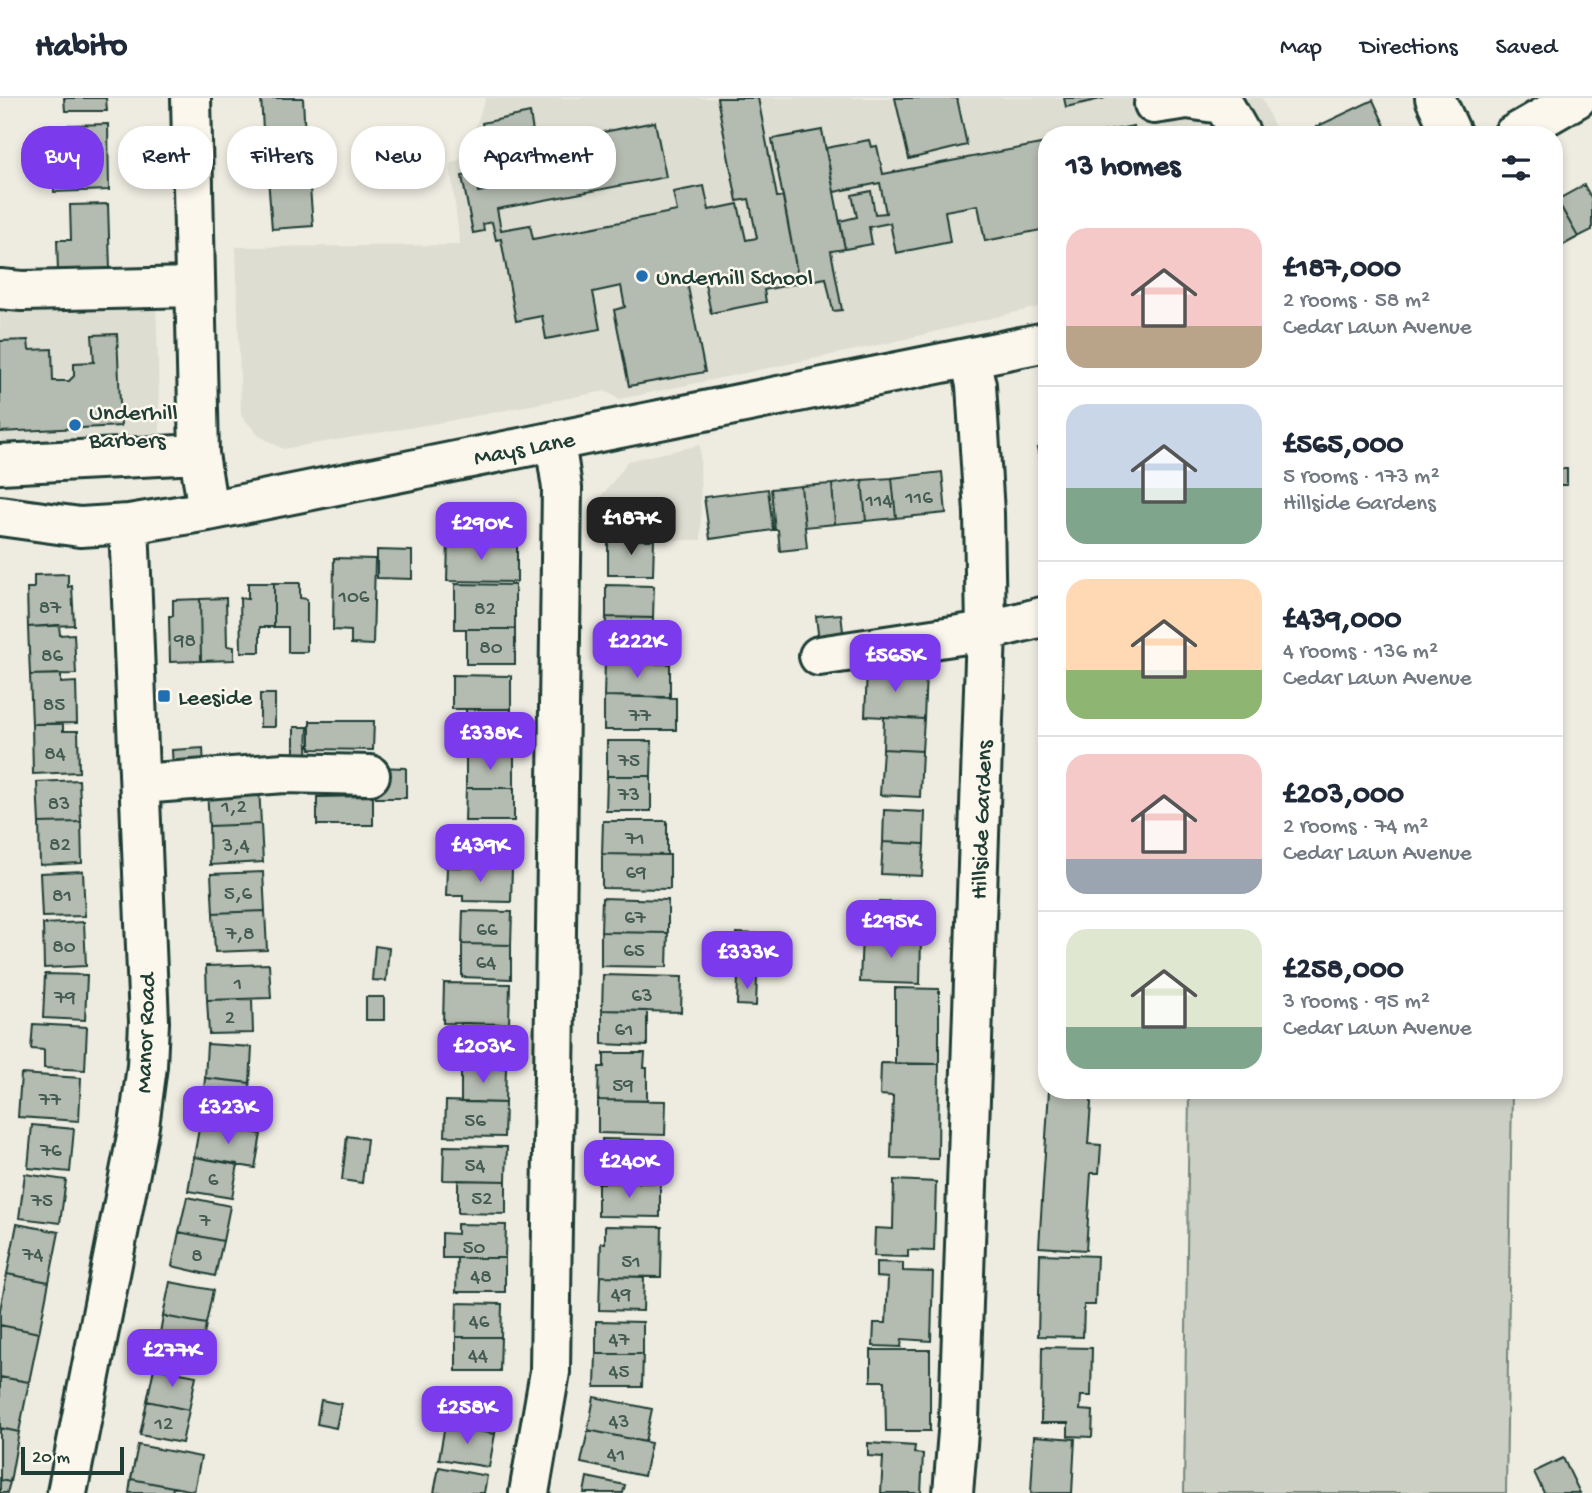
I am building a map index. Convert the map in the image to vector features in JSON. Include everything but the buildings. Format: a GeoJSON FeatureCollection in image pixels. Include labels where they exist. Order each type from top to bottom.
{"type":"FeatureCollection","features":[{"type":"Feature","properties":{"kind":"street"},"geometry":{"type":"LineString","coordinates":[[191,98],[199,454],[208,511]]}},
{"type":"Feature","properties":{"kind":"street"},"geometry":{"type":"LineString","coordinates":[[1435,98],[1448,126]]}},
{"type":"Feature","properties":{"kind":"street"},"geometry":{"type":"LineString","coordinates":[[1529,126],[1577,98]]}},
{"type":"Feature","properties":{"kind":"street"},"geometry":{"type":"LineString","coordinates":[[1154,104],[1187,99],[1228,112]]}},
{"type":"Feature","properties":{"kind":"street"},"geometry":{"type":"LineString","coordinates":[[0,289],[22,291],[194,286]]}},
{"type":"Feature","properties":{"kind":"street","name":"Mays Lane"},"geometry":{"type":"LineString","coordinates":[[0,516],[79,527],[130,524],[208,511],[1038,344]]}},
{"type":"Feature","properties":{"kind":"street","name":"Hillside Gardens"},"geometry":{"type":"LineString","coordinates":[[953,1493],[959,1420],[986,631],[984,513],[976,385],[970,358]]}},
{"type":"Feature","properties":{"kind":"street"},"geometry":{"type":"LineString","coordinates":[[529,1493],[550,1372],[562,488],[555,441]]}},
{"type":"Feature","properties":{"kind":"street"},"geometry":{"type":"LineString","coordinates":[[0,464],[199,454]]}},
{"type":"Feature","properties":{"kind":"street","name":"Manor Road"},"geometry":{"type":"LineString","coordinates":[[67,1493],[139,1126],[147,1066],[149,1022],[130,524]]}},
{"type":"Feature","properties":{"kind":"street"},"geometry":{"type":"LineString","coordinates":[[819,656],[986,631],[1038,618]]}},
{"type":"Feature","properties":{"kind":"street"},"geometry":{"type":"LineString","coordinates":[[140,785],[284,773],[370,775]]}},
{"type":"Feature","properties":{"kind":"shaded area","name":"Underhill School"},"geometry":{"type":"Polygon","coordinates":[[[486,98],[1262,98],[1274,126],[1038,126],[1038,307],[884,344],[620,399],[605,391],[283,449],[258,435],[241,415],[236,247],[460,245],[450,164],[459,160],[459,189],[616,189],[616,126],[476,126],[486,98]]]}},
{"type":"Feature","properties":{"kind":"shaded area"},"geometry":{"type":"Polygon","coordinates":[[[0,271],[156,296],[160,440],[0,447],[0,271]]]}},
{"type":"Feature","properties":{"kind":"shaded area"},"geometry":{"type":"Polygon","coordinates":[[[700,445],[701,540],[588,540],[595,504],[627,461],[700,445]]]}},
{"type":"Feature","properties":{"kind":"shaded area"},"geometry":{"type":"Polygon","coordinates":[[[1189,1099],[1512,1099],[1506,1493],[1184,1493],[1189,1099]]]}},
{"type":"Feature","properties":{"kind":"place","name":"Underhill School"},"geometry":{"type":"Point","coordinates":[642,276]}},
{"type":"Feature","properties":{"kind":"place","name":"Underhill Barbers"},"geometry":{"type":"Point","coordinates":[75,425]}},
{"type":"Feature","properties":{"kind":"place","name":"Leeside"},"geometry":{"type":"Point","coordinates":[164,696]}}]}
